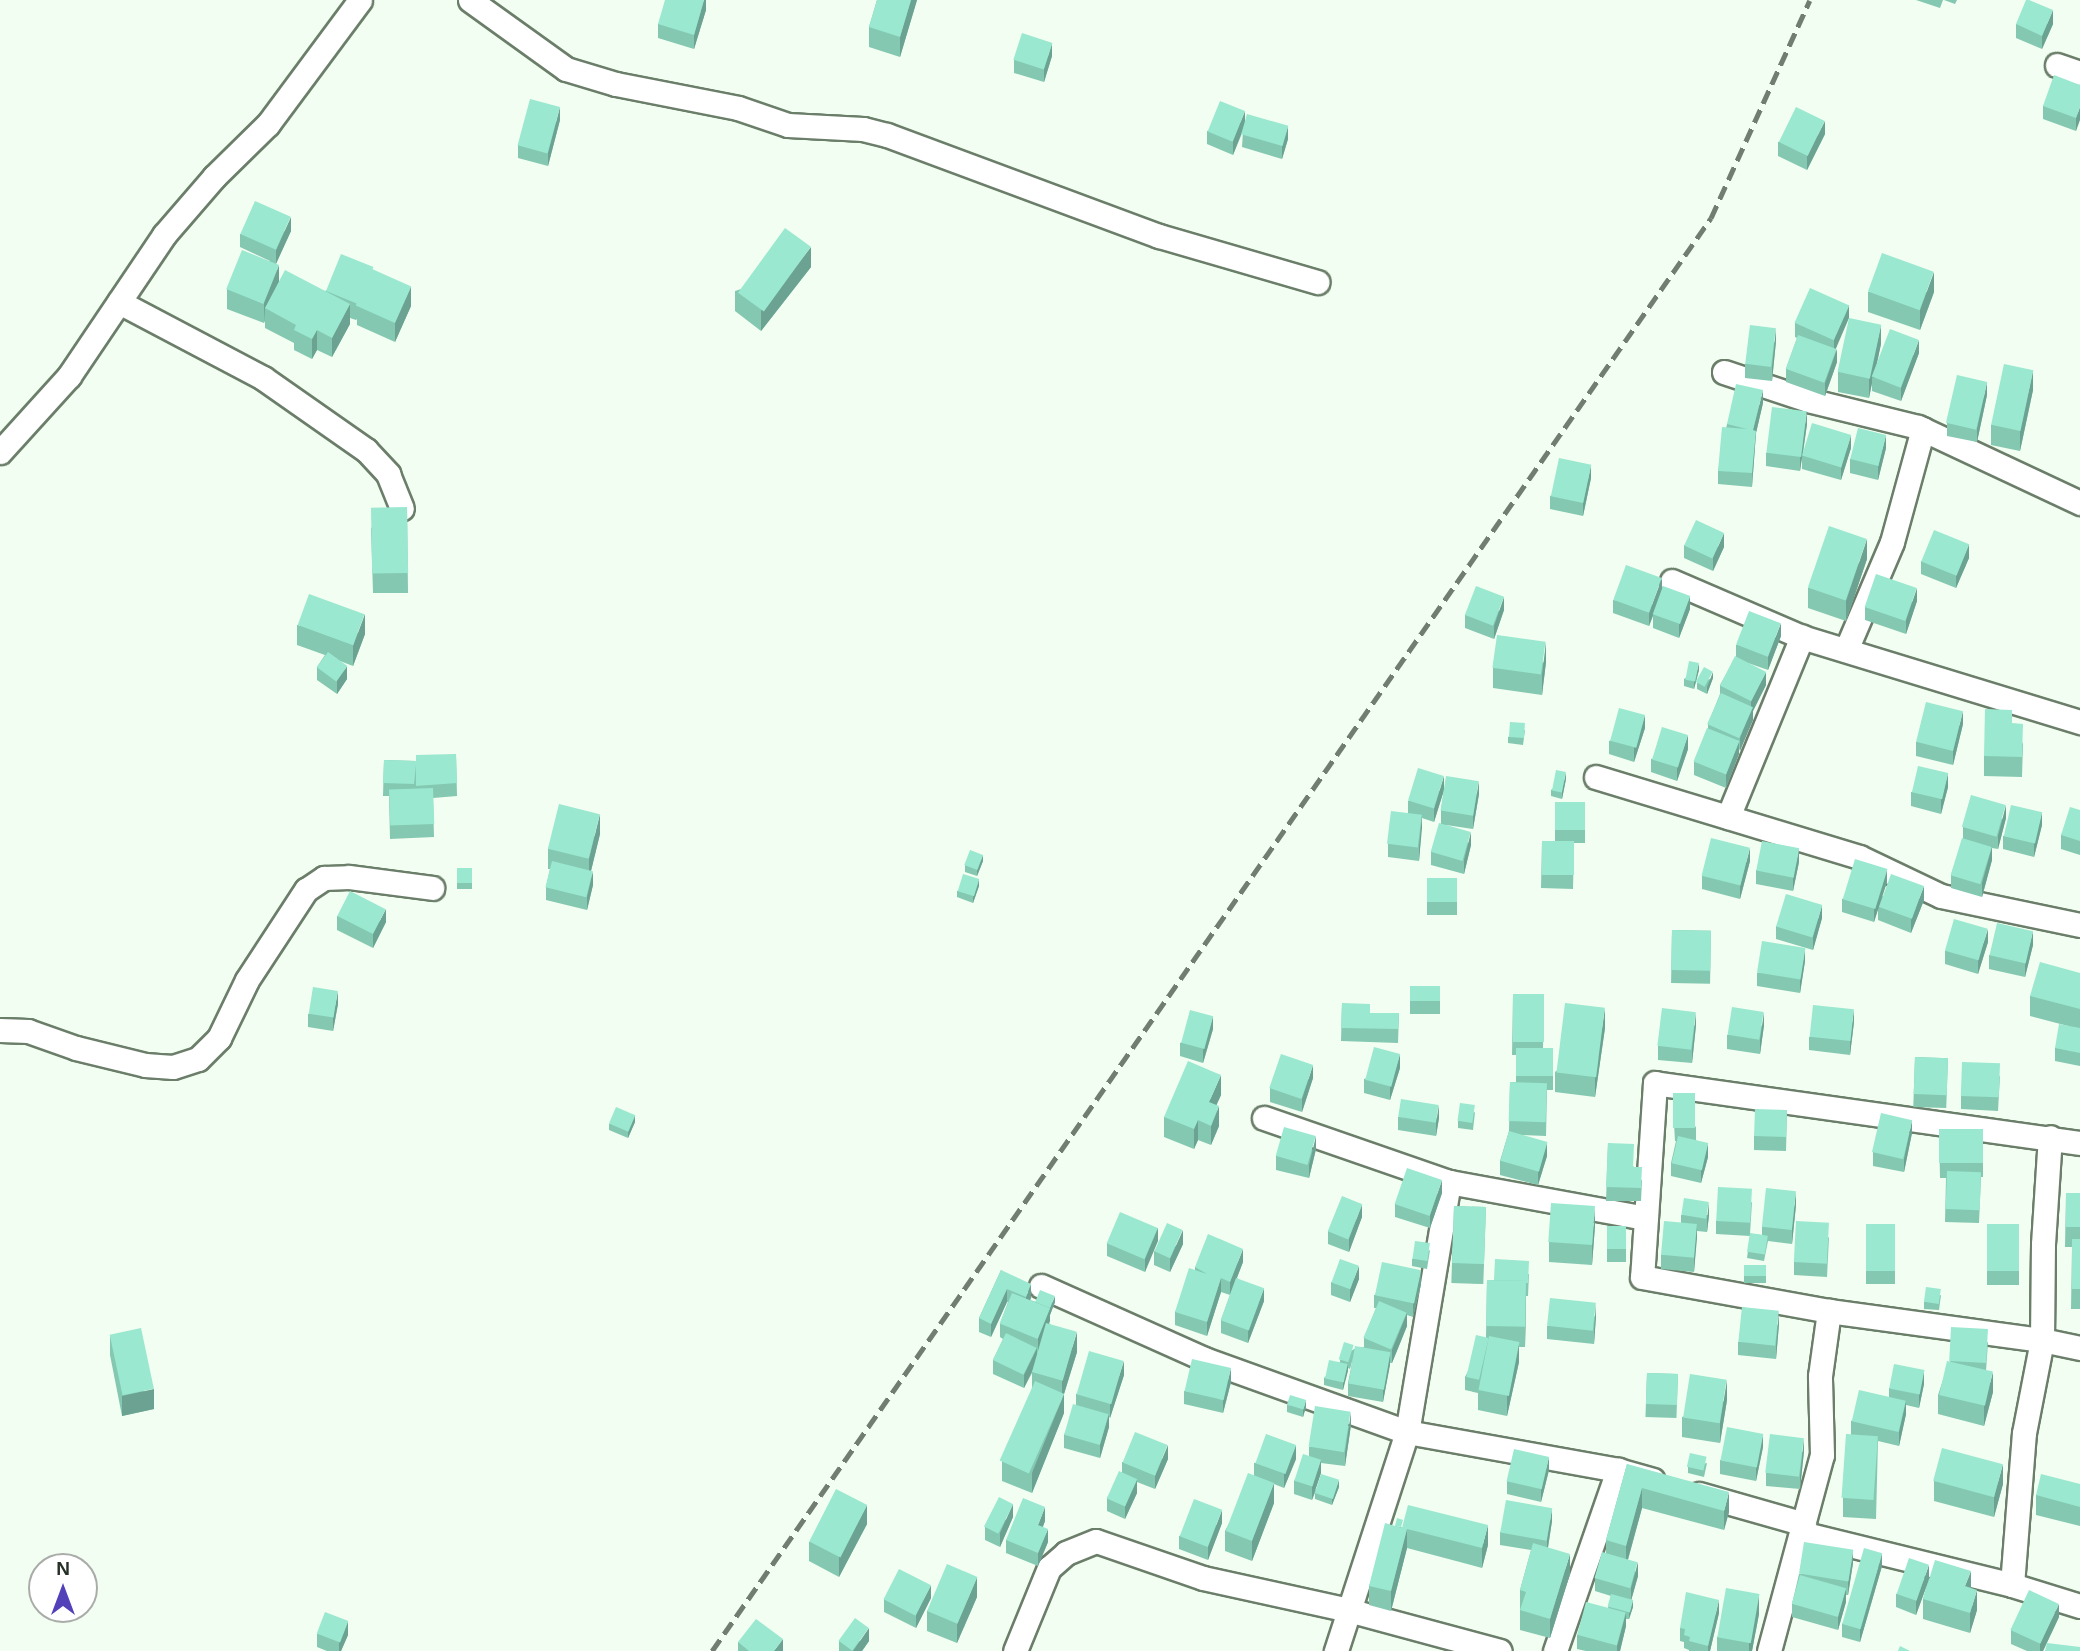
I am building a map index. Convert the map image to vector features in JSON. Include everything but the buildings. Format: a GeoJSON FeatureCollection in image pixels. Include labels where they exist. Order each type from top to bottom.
{"type":"FeatureCollection","features":[{"type":"Feature","properties":{"kind":"street"},"geometry":{"type":"LineString","coordinates":[[0,452],[69,376],[164,234],[214,177],[268,124],[360,0]]}},
{"type":"Feature","properties":{"kind":"street"},"geometry":{"type":"LineString","coordinates":[[470,0],[566,69],[616,84],[738,108],[788,125],[863,129],[887,135],[1159,236],[1317,282]]}},
{"type":"Feature","properties":{"kind":"street"},"geometry":{"type":"LineString","coordinates":[[2057,65],[2080,73]]}},
{"type":"Feature","properties":{"kind":"street"},"geometry":{"type":"LineString","coordinates":[[119,302],[263,378],[366,450],[388,474],[402,508]]}},
{"type":"Feature","properties":{"kind":"street"},"geometry":{"type":"LineString","coordinates":[[1724,372],[1808,400],[1923,429],[2080,503]]}},
{"type":"Feature","properties":{"kind":"street"},"geometry":{"type":"LineString","coordinates":[[1846,650],[1892,542],[1923,429]]}},
{"type":"Feature","properties":{"kind":"street"},"geometry":{"type":"LineString","coordinates":[[1672,581],[1802,637],[2080,722]]}},
{"type":"Feature","properties":{"kind":"street"},"geometry":{"type":"LineString","coordinates":[[1728,817],[1802,637]]}},
{"type":"Feature","properties":{"kind":"street"},"geometry":{"type":"LineString","coordinates":[[1595,777],[1858,857],[1941,896],[2080,925]]}},
{"type":"Feature","properties":{"kind":"street"},"geometry":{"type":"LineString","coordinates":[[0,1030],[28,1031],[76,1048],[145,1065],[173,1067],[186,1063],[198,1059],[219,1038],[247,980],[306,890],[324,878],[349,877],[432,888]]}},
{"type":"Feature","properties":{"kind":"street"},"geometry":{"type":"LineString","coordinates":[[2080,1143],[1656,1083],[1642,1277],[1829,1311],[2042,1340],[2080,1348]]}},
{"type":"Feature","properties":{"kind":"street"},"geometry":{"type":"LineString","coordinates":[[1264,1118],[1449,1182],[1646,1218]]}},
{"type":"Feature","properties":{"kind":"street"},"geometry":{"type":"LineString","coordinates":[[2012,1585],[2024,1433],[2042,1340],[2043,1244],[2050,1138]]}},
{"type":"Feature","properties":{"kind":"street"},"geometry":{"type":"LineString","coordinates":[[1336,1651],[1407,1432],[1449,1182]]}},
{"type":"Feature","properties":{"kind":"street"},"geometry":{"type":"LineString","coordinates":[[1041,1286],[1204,1359],[1407,1432],[1618,1470],[1803,1528],[2080,1606]]}},
{"type":"Feature","properties":{"kind":"street"},"geometry":{"type":"LineString","coordinates":[[1769,1651],[1822,1455],[1820,1376],[1829,1311]]}},
{"type":"Feature","properties":{"kind":"street"},"geometry":{"type":"LineString","coordinates":[[1555,1651],[1618,1470]]}},
{"type":"Feature","properties":{"kind":"street"},"geometry":{"type":"LineString","coordinates":[[1015,1651],[1049,1568],[1066,1553],[1096,1541],[1203,1578],[1348,1610],[1500,1651]]}},
{"type":"Feature","properties":{"kind":"railway"},"geometry":{"type":"LineString","coordinates":[[712,1651],[1711,218],[1810,0]]}}]}
